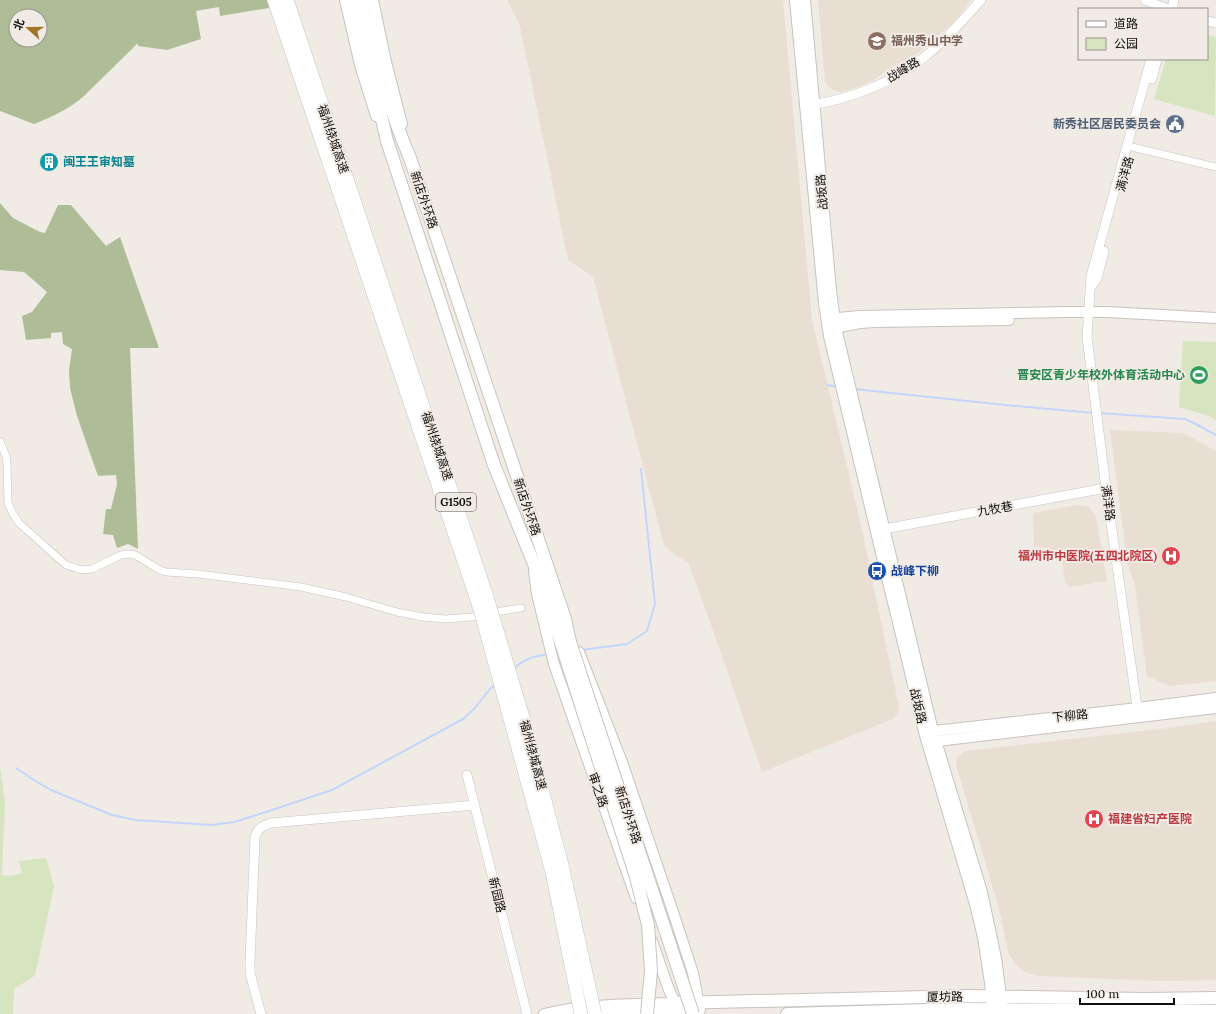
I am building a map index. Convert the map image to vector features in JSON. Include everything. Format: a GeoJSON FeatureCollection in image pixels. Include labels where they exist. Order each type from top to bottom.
{"type":"FeatureCollection","features":[{"type":"Feature","properties":{"kind":"highway","name":"福州绕城高速"},"geometry":{"type":"LineString","coordinates":[[274,0],[480,609],[552,872],[581,1014]]}},
{"type":"Feature","properties":{"kind":"highway","name":"福州绕城高速"},"geometry":{"type":"LineString","coordinates":[[287,0],[490,604],[522,714],[559,854],[595,1012]]}},
{"type":"Feature","properties":{"kind":"highway"},"geometry":{"type":"LineString","coordinates":[[552,872],[574,1014]]}},
{"type":"Feature","properties":{"kind":"main road"},"geometry":{"type":"LineString","coordinates":[[345,0],[360,65],[376,116],[387,141]]}},
{"type":"Feature","properties":{"kind":"main road","name":"新店外环路"},"geometry":{"type":"LineString","coordinates":[[354,0],[387,141],[494,465],[564,643],[697,1011]]}},
{"type":"Feature","properties":{"kind":"main road","name":"新店外环路"},"geometry":{"type":"LineString","coordinates":[[363,0],[383,81],[397,127],[410,158],[565,619],[564,643],[636,877],[648,925],[651,971],[647,1014]]}},
{"type":"Feature","properties":{"kind":"main road"},"geometry":{"type":"LineString","coordinates":[[373,0],[386,62],[404,129],[410,158]]}},
{"type":"Feature","properties":{"kind":"main road","name":"战坂路"},"geometry":{"type":"LineString","coordinates":[[795,0],[830,283],[831,324],[844,382],[884,529],[930,737]]}},
{"type":"Feature","properties":{"kind":"main road","name":"战坂路"},"geometry":{"type":"LineString","coordinates":[[805,0],[809,105]]}},
{"type":"Feature","properties":{"kind":"main road"},"geometry":{"type":"LineString","coordinates":[[831,324],[1089,316],[1216,318]]}},
{"type":"Feature","properties":{"kind":"main road"},"geometry":{"type":"LineString","coordinates":[[1089,316],[1216,325]]}},
{"type":"Feature","properties":{"kind":"main road","name":"战坂路"},"geometry":{"type":"LineString","coordinates":[[848,397],[891,594],[906,654],[930,737],[982,892],[996,958],[996,996],[998,1012]]}},
{"type":"Feature","properties":{"kind":"main road"},"geometry":{"type":"LineString","coordinates":[[564,643],[582,659],[622,762],[693,973],[697,1011]]}},
{"type":"Feature","properties":{"kind":"main road","name":"审之路"},"geometry":{"type":"LineString","coordinates":[[564,643],[554,664],[669,990],[678,1010]]}},
{"type":"Feature","properties":{"kind":"main road","name":"下柳路"},"geometry":{"type":"LineString","coordinates":[[1138,713],[1216,698]]}},
{"type":"Feature","properties":{"kind":"main road","name":"下柳路"},"geometry":{"type":"LineString","coordinates":[[930,737],[1138,713],[1216,708]]}},
{"type":"Feature","properties":{"kind":"main road","name":"厦坊路"},"geometry":{"type":"LineString","coordinates":[[678,1010],[697,1011],[996,996],[1144,999],[1216,998]]}},
{"type":"Feature","properties":{"kind":"main road"},"geometry":{"type":"LineString","coordinates":[[544,1014],[570,1008],[638,1004],[678,1010]]}},
{"type":"Feature","properties":{"kind":"main road"},"geometry":{"type":"LineString","coordinates":[[595,1012],[678,1010]]}},
{"type":"Feature","properties":{"kind":"main road","name":"厦坊路"},"geometry":{"type":"LineString","coordinates":[[787,1014],[1216,1011]]}},
{"type":"Feature","properties":{"kind":"street","name":"战峰路"},"geometry":{"type":"LineString","coordinates":[[809,105],[840,99],[867,90],[904,71],[936,47],[959,25],[981,0]]}},
{"type":"Feature","properties":{"kind":"street"},"geometry":{"type":"LineString","coordinates":[[1145,0],[1167,7],[1174,0]]}},
{"type":"Feature","properties":{"kind":"street","name":"满洋路"},"geometry":{"type":"LineString","coordinates":[[1138,713],[1106,488],[1088,337],[1091,276],[1151,60]]}},
{"type":"Feature","properties":{"kind":"street","name":"满洋路"},"geometry":{"type":"LineString","coordinates":[[1091,287],[1097,278],[1157,60]]}},
{"type":"Feature","properties":{"kind":"street"},"geometry":{"type":"LineString","coordinates":[[1132,147],[1216,168]]}},
{"type":"Feature","properties":{"kind":"street"},"geometry":{"type":"LineString","coordinates":[[0,442],[8,464],[7,498],[9,507],[24,527],[62,562],[75,568],[92,569],[121,555],[129,554],[166,572],[198,574],[301,587],[346,597],[423,618],[472,618],[495,612],[521,608]]}},
{"type":"Feature","properties":{"kind":"street","name":"九牧巷"},"geometry":{"type":"LineString","coordinates":[[884,529],[1106,488]]}},
{"type":"Feature","properties":{"kind":"street","name":"新园路"},"geometry":{"type":"LineString","coordinates":[[467,775],[527,1014]]}},
{"type":"Feature","properties":{"kind":"street"},"geometry":{"type":"LineString","coordinates":[[261,1014],[250,974],[254,844],[256,832],[260,828],[271,823],[475,805]]}},
{"type":"Feature","properties":{"kind":"shaded area"},"geometry":{"type":"Polygon","coordinates":[[[507,0],[783,0],[812,320],[860,521],[899,707],[898,714],[893,719],[762,772],[688,562],[675,555],[664,545],[593,277],[568,260],[520,26],[507,0]]]}},
{"type":"Feature","properties":{"kind":"shaded area","name":"福州秀山中学"},"geometry":{"type":"Polygon","coordinates":[[[818,0],[971,0],[953,23],[911,59],[892,67],[872,81],[843,92],[839,92],[831,89],[825,82],[818,0]]]}},
{"type":"Feature","properties":{"kind":"shaded area","name":"福州市中医院(五四北院区)"},"geometry":{"type":"Polygon","coordinates":[[[1110,430],[1182,433],[1216,451],[1216,681],[1170,686],[1147,676],[1135,586],[1127,561],[1110,430]]]}},
{"type":"Feature","properties":{"kind":"shaded area"},"geometry":{"type":"Polygon","coordinates":[[[1077,505],[1089,507],[1096,516],[1107,581],[1069,587],[1065,583],[1062,559],[1060,556],[1050,549],[1034,546],[1033,513],[1077,505]]]}},
{"type":"Feature","properties":{"kind":"shaded area","name":"福建省妇产医院"},"geometry":{"type":"Polygon","coordinates":[[[1216,721],[1216,980],[1158,981],[1039,976],[1025,972],[1017,966],[1009,955],[999,908],[956,765],[957,757],[965,751],[1169,728],[1216,721]]]}},
{"type":"Feature","properties":{"kind":"green space"},"geometry":{"type":"Polygon","coordinates":[[[0,0],[267,0],[269,8],[220,16],[219,7],[196,11],[201,39],[167,50],[138,46],[138,43],[78,101],[60,112],[34,124],[0,111],[0,0]]]}},
{"type":"Feature","properties":{"kind":"green space"},"geometry":{"type":"Polygon","coordinates":[[[1208,35],[1216,37],[1215,116],[1154,99],[1166,60],[1208,60],[1208,35]]]}},
{"type":"Feature","properties":{"kind":"green space"},"geometry":{"type":"Polygon","coordinates":[[[0,203],[13,218],[40,232],[45,233],[58,205],[71,205],[106,246],[120,237],[159,348],[130,348],[138,549],[128,544],[117,548],[113,535],[103,534],[106,509],[111,509],[117,484],[116,475],[98,476],[77,416],[70,388],[69,370],[72,349],[63,344],[62,332],[51,333],[51,338],[26,340],[22,316],[32,312],[47,292],[24,272],[0,270],[0,203]]]}},
{"type":"Feature","properties":{"kind":"green space","name":"晋安区青少年校外体育活动中心"},"geometry":{"type":"Polygon","coordinates":[[[1183,341],[1216,342],[1216,420],[1209,416],[1179,407],[1183,341]]]}},
{"type":"Feature","properties":{"kind":"green space"},"geometry":{"type":"Polygon","coordinates":[[[0,766],[5,802],[2,875],[10,876],[22,873],[19,861],[46,858],[54,886],[36,972],[33,977],[14,989],[13,1014],[0,1014],[0,766]]]}},
{"type":"Feature","properties":{"kind":"waterway"},"geometry":{"type":"LineString","coordinates":[[827,385],[838,387]]}},
{"type":"Feature","properties":{"kind":"waterway"},"geometry":{"type":"LineString","coordinates":[[854,389],[1094,413]]}},
{"type":"Feature","properties":{"kind":"waterway"},"geometry":{"type":"LineString","coordinates":[[1099,413],[1185,419],[1216,435]]}},
{"type":"Feature","properties":{"kind":"waterway"},"geometry":{"type":"LineString","coordinates":[[581,650],[627,644],[647,631],[655,604],[641,469]]}},
{"type":"Feature","properties":{"kind":"waterway"},"geometry":{"type":"LineString","coordinates":[[513,669],[530,658],[549,654]]}},
{"type":"Feature","properties":{"kind":"waterway"},"geometry":{"type":"LineString","coordinates":[[16,768],[51,790],[112,815],[135,820],[212,825],[234,822],[332,790],[463,719],[496,684]]}},
{"type":"Feature","properties":{"kind":"place","name":"福州秀山中学"},"geometry":{"type":"Point","coordinates":[877,41]}},
{"type":"Feature","properties":{"kind":"place","name":"新秀社区居民委员会"},"geometry":{"type":"Point","coordinates":[1175,124]}},
{"type":"Feature","properties":{"kind":"place","name":"闽王王审知墓"},"geometry":{"type":"Point","coordinates":[49,162]}},
{"type":"Feature","properties":{"kind":"place","name":"晋安区青少年校外体育活动中心"},"geometry":{"type":"Point","coordinates":[1199,375]}},
{"type":"Feature","properties":{"kind":"place","name":"福州市中医院(五四北院区)"},"geometry":{"type":"Point","coordinates":[1171,556]}},
{"type":"Feature","properties":{"kind":"place","name":"战峰下柳"},"geometry":{"type":"Point","coordinates":[877,571]}},
{"type":"Feature","properties":{"kind":"place","name":"福建省妇产医院"},"geometry":{"type":"Point","coordinates":[1094,819]}}]}
